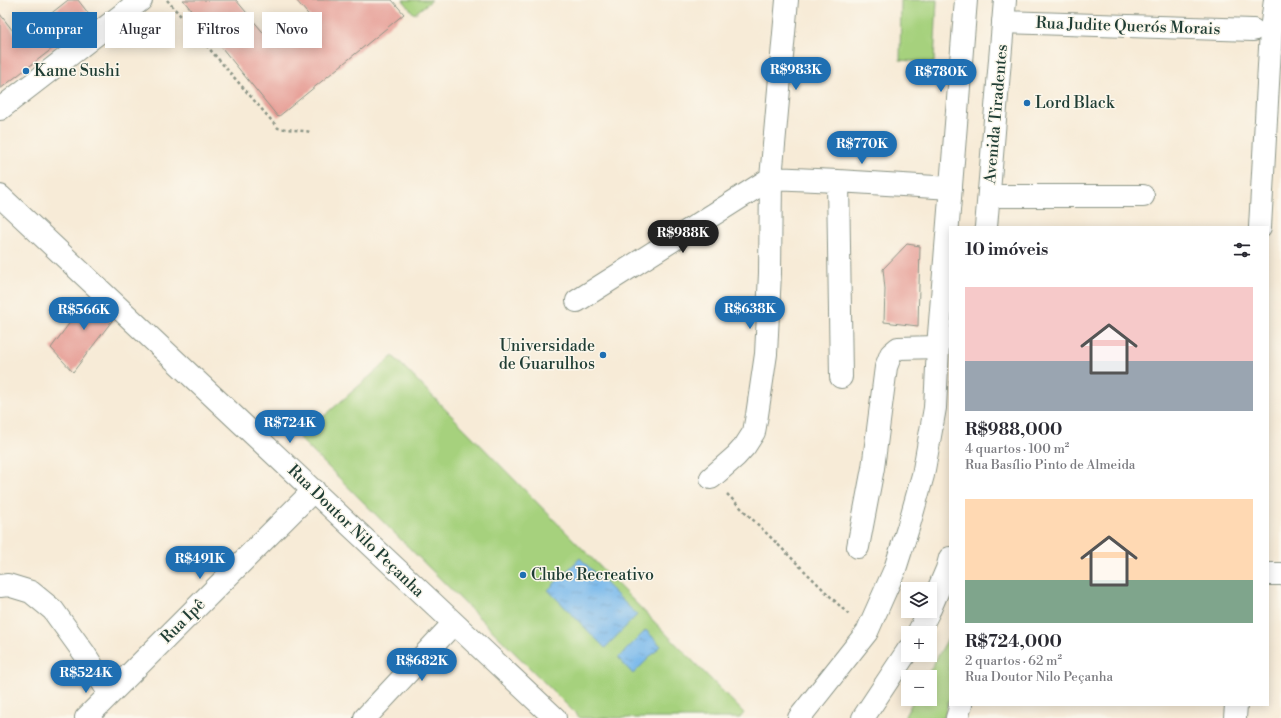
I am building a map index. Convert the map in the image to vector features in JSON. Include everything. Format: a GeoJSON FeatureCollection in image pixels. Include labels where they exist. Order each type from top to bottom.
{"type":"FeatureCollection","features":[{"type":"Feature","properties":{"kind":"street"},"geometry":{"type":"LineString","coordinates":[[0,109],[141,0]]}},
{"type":"Feature","properties":{"kind":"street"},"geometry":{"type":"LineString","coordinates":[[711,478],[745,446],[754,432],[757,415],[766,354],[770,272],[771,178],[788,0]]}},
{"type":"Feature","properties":{"kind":"street"},"geometry":{"type":"LineString","coordinates":[[799,718],[867,632],[895,569],[923,475],[935,408],[938,347],[966,0]]}},
{"type":"Feature","properties":{"kind":"street","name":"Avenida Tiradentes"},"geometry":{"type":"LineString","coordinates":[[986,226],[1005,0]]}},
{"type":"Feature","properties":{"kind":"street"},"geometry":{"type":"LineString","coordinates":[[1260,226],[1274,102],[1271,30],[1274,0]]}},
{"type":"Feature","properties":{"kind":"street","name":"Rua Judite Querós Morais"},"geometry":{"type":"LineString","coordinates":[[1004,22],[1253,30]]}},
{"type":"Feature","properties":{"kind":"street"},"geometry":{"type":"LineString","coordinates":[[577,301],[771,178],[838,180],[951,188]]}},
{"type":"Feature","properties":{"kind":"street"},"geometry":{"type":"LineString","coordinates":[[838,180],[841,377]]}},
{"type":"Feature","properties":{"kind":"street","name":"Rua Doutor Nilo Peçanha"},"geometry":{"type":"LineString","coordinates":[[0,196],[555,718]]}},
{"type":"Feature","properties":{"kind":"street"},"geometry":{"type":"LineString","coordinates":[[989,196],[1143,196]]}},
{"type":"Feature","properties":{"kind":"street"},"geometry":{"type":"LineString","coordinates":[[858,547],[873,468],[886,367],[892,352],[900,347],[938,347]]}},
{"type":"Feature","properties":{"kind":"street","name":"Rua Ipê"},"geometry":{"type":"LineString","coordinates":[[86,718],[314,490]]}},
{"type":"Feature","properties":{"kind":"street"},"geometry":{"type":"LineString","coordinates":[[937,594],[949,566]]}},
{"type":"Feature","properties":{"kind":"street"},"geometry":{"type":"LineString","coordinates":[[1269,574],[1281,574]]}},
{"type":"Feature","properties":{"kind":"street"},"geometry":{"type":"LineString","coordinates":[[0,586],[8,585],[30,592],[53,610],[84,653],[110,694]]}},
{"type":"Feature","properties":{"kind":"street"},"geometry":{"type":"LineString","coordinates":[[365,718],[454,623]]}},
{"type":"Feature","properties":{"kind":"street"},"geometry":{"type":"LineString","coordinates":[[864,718],[901,661]]}},
{"type":"Feature","properties":{"kind":"street"},"geometry":{"type":"LineString","coordinates":[[957,718],[960,706]]}},
{"type":"Feature","properties":{"kind":"street"},"geometry":{"type":"LineString","coordinates":[[1235,718],[1236,706]]}},
{"type":"Feature","properties":{"kind":"path"},"geometry":{"type":"LineString","coordinates":[[167,0],[278,128],[312,132]]}},
{"type":"Feature","properties":{"kind":"path"},"geometry":{"type":"LineString","coordinates":[[711,478],[867,632]]}},
{"type":"Feature","properties":{"kind":"green space"},"geometry":{"type":"Polygon","coordinates":[[[403,0],[432,0],[414,14],[403,0]]]}},
{"type":"Feature","properties":{"kind":"green space"},"geometry":{"type":"Polygon","coordinates":[[[901,0],[937,0],[934,63],[900,60],[901,0]]]}},
{"type":"Feature","properties":{"kind":"green space","name":"Clube Recreativo"},"geometry":{"type":"Polygon","coordinates":[[[393,356],[744,713],[740,718],[580,718],[299,438],[393,356]]]}},
{"type":"Feature","properties":{"kind":"green space"},"geometry":{"type":"Polygon","coordinates":[[[949,637],[949,700],[944,718],[904,718],[910,706],[937,706],[937,670],[930,670],[935,662],[937,662],[937,658],[949,637]]]}},
{"type":"Feature","properties":{"kind":"water"},"geometry":{"type":"Polygon","coordinates":[[[580,558],[637,615],[605,648],[548,590],[580,558]]]}},
{"type":"Feature","properties":{"kind":"water"},"geometry":{"type":"Polygon","coordinates":[[[646,630],[661,646],[633,674],[618,658],[646,630]]]}},
{"type":"Feature","properties":{"kind":"building"},"geometry":{"type":"Polygon","coordinates":[[[68,0],[78,0],[87,12],[53,12],[68,0]]]}},
{"type":"Feature","properties":{"kind":"building"},"geometry":{"type":"Polygon","coordinates":[[[183,0],[236,0],[246,12],[193,12],[183,0]]]}},
{"type":"Feature","properties":{"kind":"building"},"geometry":{"type":"Polygon","coordinates":[[[296,0],[392,0],[404,14],[278,117],[222,48],[254,48],[254,22],[262,31],[262,48],[322,48],[322,12],[306,12],[296,0]]]}},
{"type":"Feature","properties":{"kind":"building"},"geometry":{"type":"Polygon","coordinates":[[[0,14],[12,30],[12,48],[53,48],[0,89],[0,14]]]}},
{"type":"Feature","properties":{"kind":"building"},"geometry":{"type":"Polygon","coordinates":[[[907,244],[920,246],[918,326],[884,322],[885,289],[883,269],[907,244]]]}},
{"type":"Feature","properties":{"kind":"building"},"geometry":{"type":"Polygon","coordinates":[[[94,290],[118,313],[73,372],[51,348],[94,290]]]}},
{"type":"Feature","properties":{"kind":"place","name":"Kame Sushi"},"geometry":{"type":"Point","coordinates":[26,71]}},
{"type":"Feature","properties":{"kind":"place","name":"Lord Black"},"geometry":{"type":"Point","coordinates":[1027,103]}},
{"type":"Feature","properties":{"kind":"place","name":"Universidade de Guarulhos"},"geometry":{"type":"Point","coordinates":[603,355]}},
{"type":"Feature","properties":{"kind":"place","name":"Clube Recreativo"},"geometry":{"type":"Point","coordinates":[523,575]}}]}
